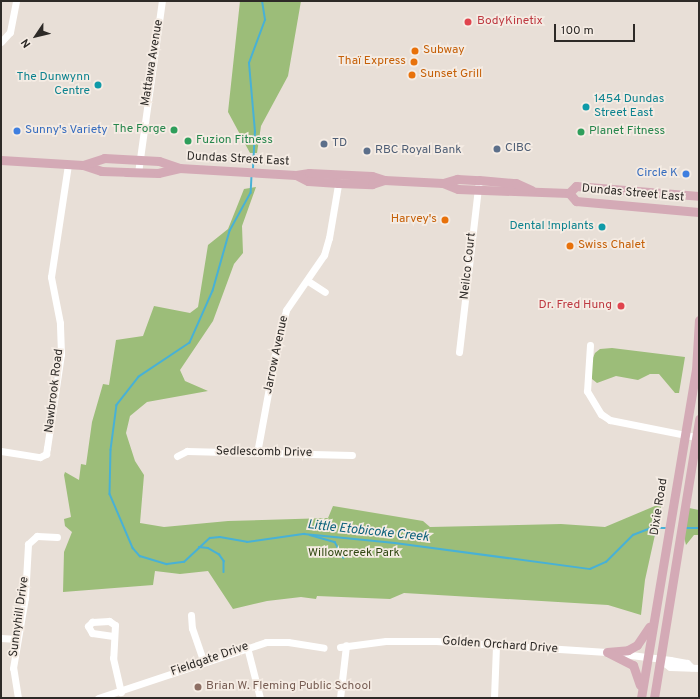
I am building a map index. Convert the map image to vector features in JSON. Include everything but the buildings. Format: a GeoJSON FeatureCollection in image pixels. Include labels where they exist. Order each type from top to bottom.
{"type":"FeatureCollection","features":[{"type":"Feature","properties":{"kind":"main road","name":"Dundas Street East"},"geometry":{"type":"LineString","coordinates":[[83,165],[104,158],[159,161],[179,168]]}},
{"type":"Feature","properties":{"kind":"main road","name":"Dundas Street East"},"geometry":{"type":"LineString","coordinates":[[1,160],[83,165],[101,171],[138,173],[158,173],[179,168],[296,175],[309,173],[340,174],[372,176],[384,180],[443,183],[457,179],[479,180],[516,183],[532,190]]}},
{"type":"Feature","properties":{"kind":"main road","name":"Dundas Street East"},"geometry":{"type":"LineString","coordinates":[[296,175],[308,181],[338,183],[372,184],[384,180]]}},
{"type":"Feature","properties":{"kind":"main road","name":"Dundas Street East"},"geometry":{"type":"LineString","coordinates":[[443,183],[458,189],[515,192],[532,190],[569,193],[576,201],[699,212]]}},
{"type":"Feature","properties":{"kind":"main road","name":"Dundas Street East"},"geometry":{"type":"LineString","coordinates":[[569,193],[576,186],[699,196]]}},
{"type":"Feature","properties":{"kind":"main road","name":"Dixie Road"},"geometry":{"type":"LineString","coordinates":[[642,696],[684,434],[696,370],[699,320]]}},
{"type":"Feature","properties":{"kind":"main road","name":"Dixie Road"},"geometry":{"type":"LineString","coordinates":[[654,698],[678,540],[699,420]]}},
{"type":"Feature","properties":{"kind":"main road"},"geometry":{"type":"LineString","coordinates":[[607,652],[628,650],[637,645],[653,622]]}},
{"type":"Feature","properties":{"kind":"main road"},"geometry":{"type":"LineString","coordinates":[[607,652],[632,665],[639,675],[642,696]]}},
{"type":"Feature","properties":{"kind":"street"},"geometry":{"type":"LineString","coordinates":[[1,42],[10,32],[16,1]]}},
{"type":"Feature","properties":{"kind":"street","name":"Mattawa Avenue"},"geometry":{"type":"LineString","coordinates":[[138,173],[162,1]]}},
{"type":"Feature","properties":{"kind":"street","name":"Nawbrook Road"},"geometry":{"type":"LineString","coordinates":[[1,451],[40,457],[46,454],[61,354],[60,322],[51,277],[68,164]]}},
{"type":"Feature","properties":{"kind":"street","name":"Jarrow Avenue"},"geometry":{"type":"LineString","coordinates":[[257,452],[277,344],[286,310],[308,281],[324,255],[328,244],[340,174]]}},
{"type":"Feature","properties":{"kind":"street","name":"Neilco Court"},"geometry":{"type":"LineString","coordinates":[[459,352],[479,180]]}},
{"type":"Feature","properties":{"kind":"street"},"geometry":{"type":"LineString","coordinates":[[308,281],[325,292]]}},
{"type":"Feature","properties":{"kind":"street"},"geometry":{"type":"LineString","coordinates":[[590,345],[587,391],[601,414],[610,420],[696,437]]}},
{"type":"Feature","properties":{"kind":"street","name":"Sedlescomb Drive"},"geometry":{"type":"LineString","coordinates":[[177,456],[186,451],[352,455]]}},
{"type":"Feature","properties":{"kind":"street","name":"Sunnyhill Drive"},"geometry":{"type":"LineString","coordinates":[[18,698],[13,673],[17,640],[25,598],[29,542],[37,536],[58,537]]}},
{"type":"Feature","properties":{"kind":"street"},"geometry":{"type":"LineString","coordinates":[[191,615],[192,628],[204,662]]}},
{"type":"Feature","properties":{"kind":"street"},"geometry":{"type":"LineString","coordinates":[[113,636],[112,658],[121,692]]}},
{"type":"Feature","properties":{"kind":"street"},"geometry":{"type":"LineString","coordinates":[[1,638],[17,640]]}},
{"type":"Feature","properties":{"kind":"street","name":"Fieldgate Drive"},"geometry":{"type":"LineString","coordinates":[[98,698],[121,692],[246,647],[276,641],[324,648]]}},
{"type":"Feature","properties":{"kind":"street","name":"Golden Orchard Drive"},"geometry":{"type":"LineString","coordinates":[[340,698],[343,646],[407,641],[607,652],[660,660],[670,667],[686,669],[695,667]]}},
{"type":"Feature","properties":{"kind":"street"},"geometry":{"type":"LineString","coordinates":[[246,647],[260,698]]}},
{"type":"Feature","properties":{"kind":"street"},"geometry":{"type":"LineString","coordinates":[[494,698],[496,647]]}},
{"type":"Feature","properties":{"kind":"green space"},"geometry":{"type":"Polygon","coordinates":[[[240,1],[301,1],[288,76],[261,126],[257,153],[250,153],[228,112],[240,1]]]}},
{"type":"Feature","properties":{"kind":"green space","name":"Willowcreek Park"},"geometry":{"type":"Polygon","coordinates":[[[256,187],[242,226],[243,253],[234,264],[213,321],[180,370],[185,381],[208,391],[147,402],[130,416],[126,433],[135,461],[144,475],[140,523],[164,527],[228,521],[328,518],[333,506],[423,521],[430,527],[561,524],[605,527],[662,503],[645,580],[641,615],[608,605],[404,593],[390,599],[317,596],[316,599],[301,597],[267,601],[233,609],[208,571],[180,574],[155,571],[153,585],[63,592],[64,552],[72,532],[65,526],[64,519],[71,517],[64,475],[65,472],[79,480],[81,464],[86,465],[92,422],[103,384],[109,385],[116,340],[143,336],[154,306],[190,313],[198,307],[208,245],[228,229],[244,189],[256,187]]]}},
{"type":"Feature","properties":{"kind":"green space"},"geometry":{"type":"Polygon","coordinates":[[[612,348],[685,357],[679,393],[675,393],[659,374],[650,374],[638,380],[616,376],[597,383],[592,379],[592,360],[595,353],[600,349],[612,348]]]}},
{"type":"Feature","properties":{"kind":"green space"},"geometry":{"type":"Polygon","coordinates":[[[689,508],[699,510],[699,535],[694,535],[686,545],[684,537],[689,508]]]}},
{"type":"Feature","properties":{"kind":"waterway","name":"Little Etobicoke Creek"},"geometry":{"type":"LineString","coordinates":[[253,168],[255,132],[249,63],[265,20],[262,1]]}},
{"type":"Feature","properties":{"kind":"waterway","name":"Little Etobicoke Creek"},"geometry":{"type":"LineString","coordinates":[[252,176],[251,193],[230,231],[213,291],[190,343],[139,377],[117,405],[111,450],[110,494],[133,548],[140,556],[167,564],[184,562],[210,538],[220,537],[247,542],[304,534],[395,543],[590,569],[606,562],[633,535],[651,528],[665,528]]}},
{"type":"Feature","properties":{"kind":"waterway","name":"Little Etobicoke Creek"},"geometry":{"type":"LineString","coordinates":[[651,528],[655,535]]}},
{"type":"Feature","properties":{"kind":"waterway","name":"Little Etobicoke Creek"},"geometry":{"type":"LineString","coordinates":[[685,528],[699,528]]}},
{"type":"Feature","properties":{"kind":"waterway"},"geometry":{"type":"LineString","coordinates":[[310,535],[335,542],[344,558]]}},
{"type":"Feature","properties":{"kind":"waterway"},"geometry":{"type":"LineString","coordinates":[[199,547],[208,548],[219,554],[224,561],[224,572]]}},
{"type":"Feature","properties":{"kind":"place","name":"BodyKinetix"},"geometry":{"type":"Point","coordinates":[468,22]}},
{"type":"Feature","properties":{"kind":"place","name":"Subway"},"geometry":{"type":"Point","coordinates":[415,51]}},
{"type":"Feature","properties":{"kind":"place","name":"Thaï Express"},"geometry":{"type":"Point","coordinates":[414,62]}},
{"type":"Feature","properties":{"kind":"place","name":"Sunset Grill"},"geometry":{"type":"Point","coordinates":[412,75]}},
{"type":"Feature","properties":{"kind":"place","name":"The Dunwynn Centre"},"geometry":{"type":"Point","coordinates":[98,85]}},
{"type":"Feature","properties":{"kind":"place","name":"1454 Dundas Street East"},"geometry":{"type":"Point","coordinates":[586,107]}},
{"type":"Feature","properties":{"kind":"place","name":"The Forge"},"geometry":{"type":"Point","coordinates":[174,130]}},
{"type":"Feature","properties":{"kind":"place","name":"Sunny's Variety"},"geometry":{"type":"Point","coordinates":[17,131]}},
{"type":"Feature","properties":{"kind":"place","name":"Planet Fitness"},"geometry":{"type":"Point","coordinates":[581,132]}},
{"type":"Feature","properties":{"kind":"place","name":"Fuzion Fitness"},"geometry":{"type":"Point","coordinates":[188,141]}},
{"type":"Feature","properties":{"kind":"place","name":"TD"},"geometry":{"type":"Point","coordinates":[324,144]}},
{"type":"Feature","properties":{"kind":"place","name":"CIBC"},"geometry":{"type":"Point","coordinates":[497,149]}},
{"type":"Feature","properties":{"kind":"place","name":"RBC Royal Bank"},"geometry":{"type":"Point","coordinates":[367,151]}},
{"type":"Feature","properties":{"kind":"place","name":"Circle K"},"geometry":{"type":"Point","coordinates":[686,174]}},
{"type":"Feature","properties":{"kind":"place","name":"Harvey's"},"geometry":{"type":"Point","coordinates":[445,220]}},
{"type":"Feature","properties":{"kind":"place","name":"Dental !mplants"},"geometry":{"type":"Point","coordinates":[602,227]}},
{"type":"Feature","properties":{"kind":"place","name":"Swiss Chalet"},"geometry":{"type":"Point","coordinates":[570,246]}},
{"type":"Feature","properties":{"kind":"place","name":"Dr. Fred Hung"},"geometry":{"type":"Point","coordinates":[621,306]}},
{"type":"Feature","properties":{"kind":"place","name":"Brian W. Fleming Public School"},"geometry":{"type":"Point","coordinates":[198,687]}}]}
